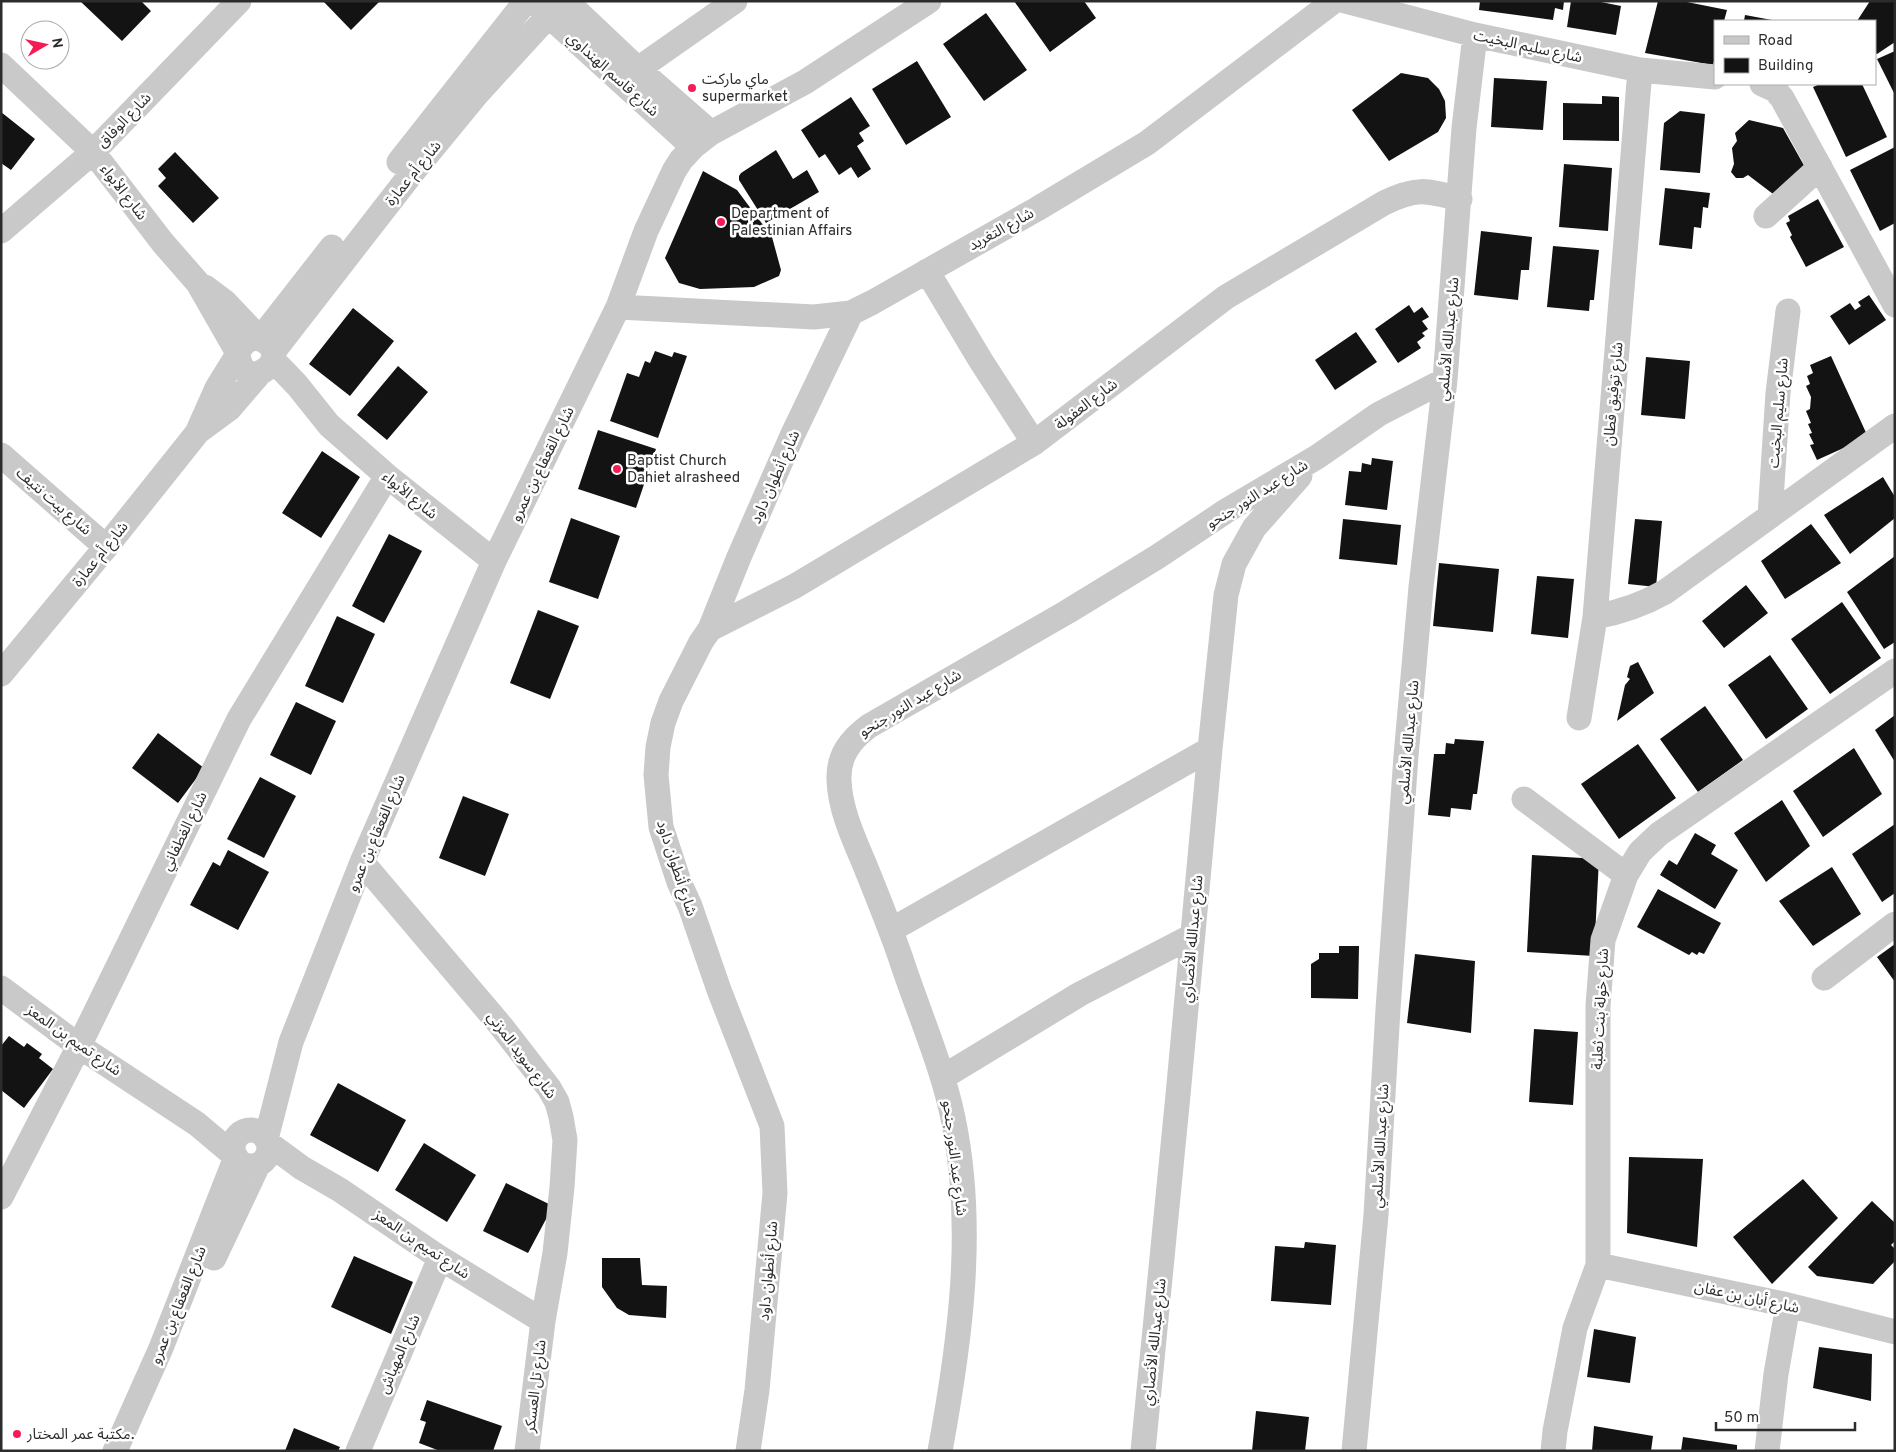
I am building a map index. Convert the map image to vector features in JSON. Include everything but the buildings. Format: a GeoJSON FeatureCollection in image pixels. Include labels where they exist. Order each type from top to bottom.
{"type":"FeatureCollection","features":[{"type":"Feature","properties":{"kind":"street","name":"شارع الوفاق"},"geometry":{"type":"LineString","coordinates":[[1,231],[93,152],[239,1]]}},
{"type":"Feature","properties":{"kind":"street","name":"شارع أم عمارة"},"geometry":{"type":"LineString","coordinates":[[197,433],[229,410],[265,356],[526,1]]}},
{"type":"Feature","properties":{"kind":"street"},"geometry":{"type":"LineString","coordinates":[[638,69],[735,1]]}},
{"type":"Feature","properties":{"kind":"street","name":"شارع القعقاع بن عمرو"},"geometry":{"type":"LineString","coordinates":[[131,1451],[218,1248],[252,1148],[362,862],[494,561],[618,307],[646,230],[678,165],[702,140],[805,82],[929,1]]}},
{"type":"Feature","properties":{"kind":"street","name":"شارع التغريد"},"geometry":{"type":"LineString","coordinates":[[618,307],[796,317],[838,315],[851,312],[873,302],[1037,209],[1147,143],[1334,1]]}},
{"type":"Feature","properties":{"kind":"street","name":"شارع سليم البخيت"},"geometry":{"type":"LineString","coordinates":[[1345,1],[1474,35],[1640,70],[1714,77]]}},
{"type":"Feature","properties":{"kind":"street","name":"شارع أم عمارة"},"geometry":{"type":"LineString","coordinates":[[405,168],[476,96],[553,5]]}},
{"type":"Feature","properties":{"kind":"street","name":"شارع قاسم الهنداوي"},"geometry":{"type":"LineString","coordinates":[[553,5],[638,69],[702,140]]}},
{"type":"Feature","properties":{"kind":"street","name":"شارع قاسم الهنداوي"},"geometry":{"type":"LineString","coordinates":[[553,5],[702,140]]}},
{"type":"Feature","properties":{"kind":"street","name":"شارع عبدالله الأسلمي"},"geometry":{"type":"LineString","coordinates":[[1354,1451],[1376,1215],[1406,756],[1421,587],[1445,380],[1464,128],[1474,35]]}},
{"type":"Feature","properties":{"kind":"street","name":"شارع الأبواء"},"geometry":{"type":"LineString","coordinates":[[1,65],[93,152],[163,243],[198,283],[238,354],[239,363],[244,370],[251,373],[265,356]]}},
{"type":"Feature","properties":{"kind":"street","name":"شارع توفيق قطان"},"geometry":{"type":"LineString","coordinates":[[1579,718],[1595,616],[1640,70]]}},
{"type":"Feature","properties":{"kind":"street"},"geometry":{"type":"LineString","coordinates":[[1764,85],[1775,90],[1782,98],[1895,305]]}},
{"type":"Feature","properties":{"kind":"street"},"geometry":{"type":"LineString","coordinates":[[1766,216],[1820,167]]}},
{"type":"Feature","properties":{"kind":"street","name":"شارع العفولة"},"geometry":{"type":"LineString","coordinates":[[710,629],[795,586],[1034,443],[1226,297],[1384,203],[1397,196],[1421,190],[1460,199]]}},
{"type":"Feature","properties":{"kind":"street"},"geometry":{"type":"LineString","coordinates":[[927,271],[981,361],[1034,443]]}},
{"type":"Feature","properties":{"kind":"street","name":"شارع الأبواء"},"geometry":{"type":"LineString","coordinates":[[198,283],[225,302],[265,356],[291,403],[329,425],[387,476],[494,561]]}},
{"type":"Feature","properties":{"kind":"street","name":"شارع سليم البخيت"},"geometry":{"type":"LineString","coordinates":[[1770,516],[1778,393],[1788,311]]}},
{"type":"Feature","properties":{"kind":"street","name":"شارع أنطوان داود"},"geometry":{"type":"LineString","coordinates":[[748,1451],[757,1390],[775,1193],[772,1126],[669,853],[661,827],[656,775],[658,747],[663,723],[671,701],[701,642],[710,629],[739,557],[851,312]]}},
{"type":"Feature","properties":{"kind":"street","name":"شارع أم عمارة"},"geometry":{"type":"LineString","coordinates":[[1,674],[197,433],[217,388],[238,354]]}},
{"type":"Feature","properties":{"kind":"street","name":"شارع عبد النور جنحو"},"geometry":{"type":"LineString","coordinates":[[940,1451],[964,1281],[964,1222],[961,1175],[953,1120],[943,1077],[891,930],[844,811],[839,780],[841,758],[854,737],[877,722],[1158,557],[1226,511],[1317,457],[1379,414],[1445,380]]}},
{"type":"Feature","properties":{"kind":"street"},"geometry":{"type":"LineString","coordinates":[[1595,616],[1620,613],[1658,596],[1895,426]]}},
{"type":"Feature","properties":{"kind":"street","name":"شارع بيت نتيف"},"geometry":{"type":"LineString","coordinates":[[1,455],[106,547]]}},
{"type":"Feature","properties":{"kind":"street","name":"شارع عبدالله الأنصاري"},"geometry":{"type":"LineString","coordinates":[[1143,1451],[1226,595],[1234,564],[1254,528],[1317,457]]}},
{"type":"Feature","properties":{"kind":"street","name":"شارع الغطفاني"},"geometry":{"type":"LineString","coordinates":[[1,1197],[79,1046],[240,719],[387,476]]}},
{"type":"Feature","properties":{"kind":"street","name":"شارع خولة بنت ثعلبة"},"geometry":{"type":"LineString","coordinates":[[1553,1451],[1555,1430],[1575,1328],[1598,1266],[1598,1006],[1603,940],[1626,875],[1640,852],[1659,834],[1895,671]]}},
{"type":"Feature","properties":{"kind":"street"},"geometry":{"type":"LineString","coordinates":[[891,930],[1210,749]]}},
{"type":"Feature","properties":{"kind":"street"},"geometry":{"type":"LineString","coordinates":[[1524,799],[1626,875]]}},
{"type":"Feature","properties":{"kind":"street","name":"شارع سويد المزني"},"geometry":{"type":"LineString","coordinates":[[362,862],[501,1026],[549,1088],[557,1102],[564,1127],[562,1187],[555,1253],[543,1321]]}},
{"type":"Feature","properties":{"kind":"street"},"geometry":{"type":"LineString","coordinates":[[1824,978],[1895,924]]}},
{"type":"Feature","properties":{"kind":"street"},"geometry":{"type":"LineString","coordinates":[[943,1077],[1080,994],[1192,936]]}},
{"type":"Feature","properties":{"kind":"street","name":"شارع تميم بن المعز"},"geometry":{"type":"LineString","coordinates":[[1,988],[79,1046],[197,1124],[302,1168],[340,1190],[440,1258],[543,1321]]}},
{"type":"Feature","properties":{"kind":"street","name":"شارع القعقاع بن عمرو"},"geometry":{"type":"LineString","coordinates":[[115,1451],[252,1148]]}},
{"type":"Feature","properties":{"kind":"street","name":"شارع المهباش"},"geometry":{"type":"LineString","coordinates":[[358,1451],[440,1258]]}},
{"type":"Feature","properties":{"kind":"street","name":"شارع أبان بن عفان"},"geometry":{"type":"LineString","coordinates":[[1598,1266],[1788,1305],[1895,1332]]}},
{"type":"Feature","properties":{"kind":"street"},"geometry":{"type":"LineString","coordinates":[[1767,1451],[1776,1374],[1788,1305]]}},
{"type":"Feature","properties":{"kind":"street","name":"شارع تل العسكر"},"geometry":{"type":"LineString","coordinates":[[526,1451],[543,1321]]}},
{"type":"Feature","properties":{"kind":"place","name":"ماي ماركت supermarket"},"geometry":{"type":"Point","coordinates":[692,88]}},
{"type":"Feature","properties":{"kind":"place","name":"Department of Palestinian Affairs"},"geometry":{"type":"Point","coordinates":[721,222]}},
{"type":"Feature","properties":{"kind":"place","name":"Baptist Church Dahiet alrasheed"},"geometry":{"type":"Point","coordinates":[617,469]}},
{"type":"Feature","properties":{"kind":"place","name":"مكتبة عمر المختار."},"geometry":{"type":"Point","coordinates":[17,1434]}}]}
